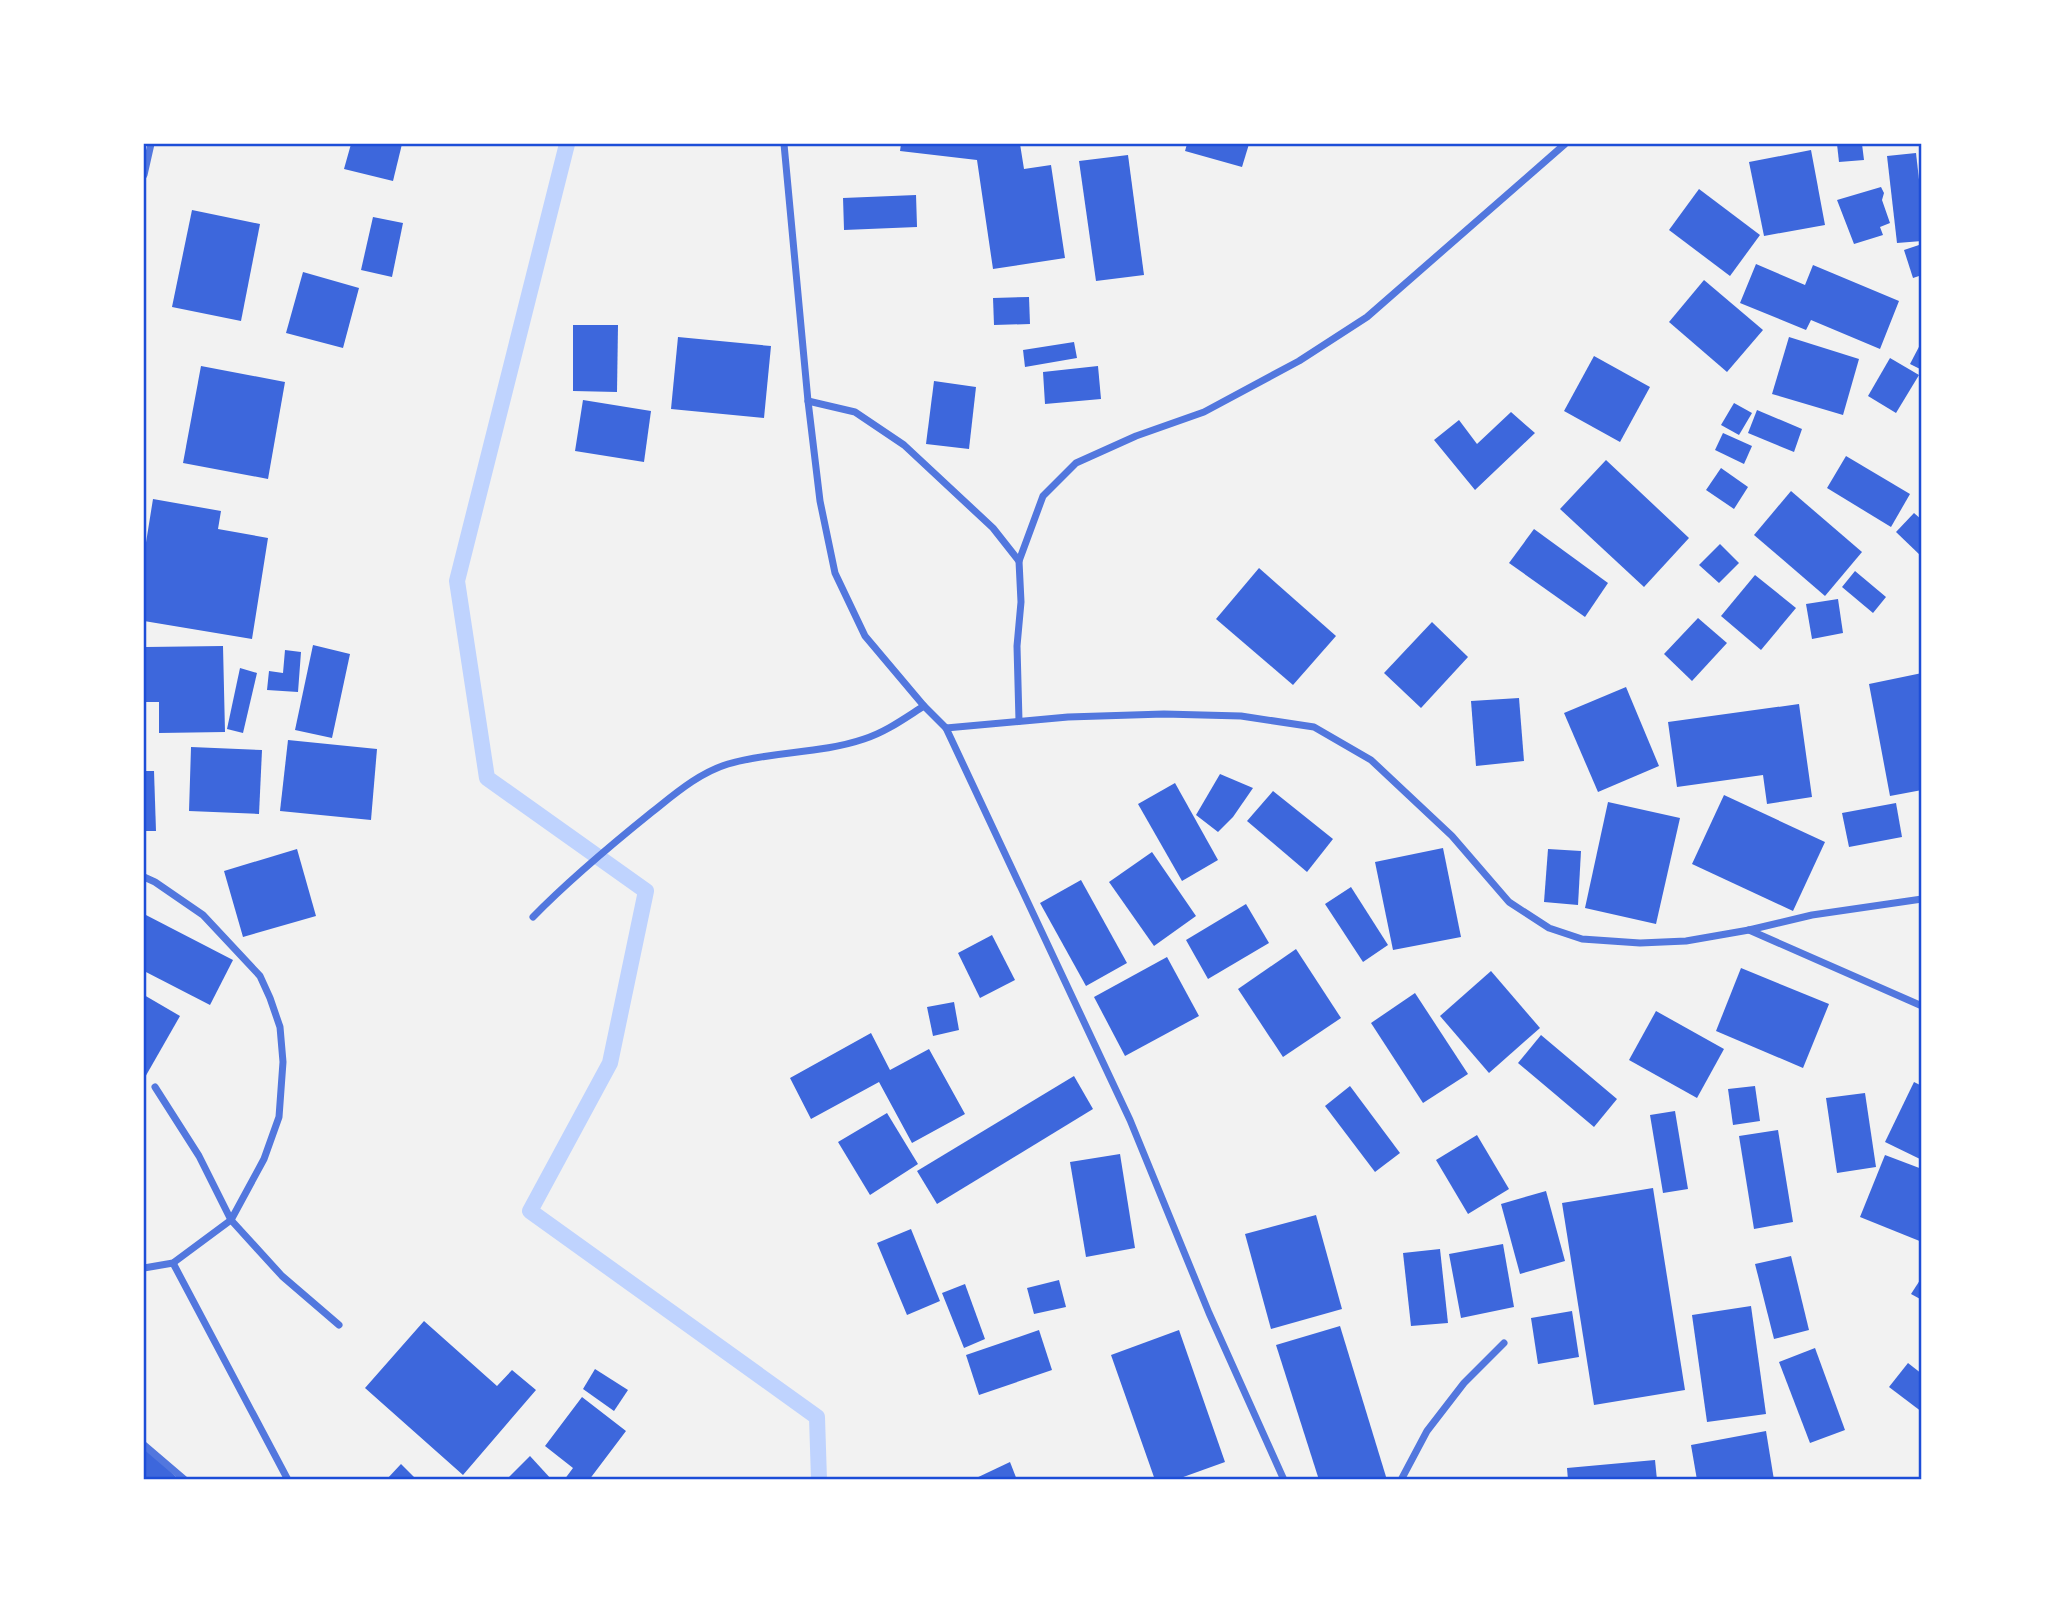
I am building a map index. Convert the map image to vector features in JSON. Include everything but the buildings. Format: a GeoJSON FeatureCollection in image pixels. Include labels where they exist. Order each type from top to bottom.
{"type":"FeatureCollection","features":[{"type":"Feature","properties":{"kind":"street"},"geometry":{"type":"LineString","coordinates":[[144,175],[151,144]]}},
{"type":"Feature","properties":{"kind":"street"},"geometry":{"type":"LineString","coordinates":[[784,144],[808,401],[820,501],[835,573],[865,636],[946,728],[1130,1120],[1209,1313],[1284,1479]]}},
{"type":"Feature","properties":{"kind":"street"},"geometry":{"type":"LineString","coordinates":[[1019,721],[1019,561],[1043,496],[1076,463],[1136,436],[1204,412],[1299,361],[1367,317],[1565,144]]}},
{"type":"Feature","properties":{"kind":"street"},"geometry":{"type":"LineString","coordinates":[[808,401],[855,412],[904,445],[993,528],[1019,561]]}},
{"type":"Feature","properties":{"kind":"street"},"geometry":{"type":"LineString","coordinates":[[533,917],[563,886],[702,774],[729,764],[766,756],[825,748],[864,739],[895,725],[924,706]]}},
{"type":"Feature","properties":{"kind":"street"},"geometry":{"type":"LineString","coordinates":[[946,728],[1068,716],[1164,714],[1241,716],[1314,727],[1371,761],[1452,836],[1510,902],[1549,928],[1582,939],[1640,943],[1686,940],[1749,930],[1812,915],[1922,899]]}},
{"type":"Feature","properties":{"kind":"street"},"geometry":{"type":"LineString","coordinates":[[144,877],[203,915],[260,976],[280,1027],[283,1062],[278,1118],[264,1159],[232,1220],[173,1263],[144,1268]]}},
{"type":"Feature","properties":{"kind":"street"},"geometry":{"type":"LineString","coordinates":[[1749,930],[1922,1006]]}},
{"type":"Feature","properties":{"kind":"street"},"geometry":{"type":"LineString","coordinates":[[155,1087],[199,1156],[232,1220],[282,1276],[339,1325]]}},
{"type":"Feature","properties":{"kind":"street"},"geometry":{"type":"LineString","coordinates":[[173,1263],[288,1479]]}},
{"type":"Feature","properties":{"kind":"street"},"geometry":{"type":"LineString","coordinates":[[1401,1479],[1427,1432],[1464,1383],[1504,1343]]}},
{"type":"Feature","properties":{"kind":"street"},"geometry":{"type":"LineString","coordinates":[[144,1445],[185,1479]]}},
{"type":"Feature","properties":{"kind":"waterway"},"geometry":{"type":"LineString","coordinates":[[567,144],[457,581],[487,778],[646,891],[610,1063],[530,1211],[817,1417],[819,1480]]}}]}
